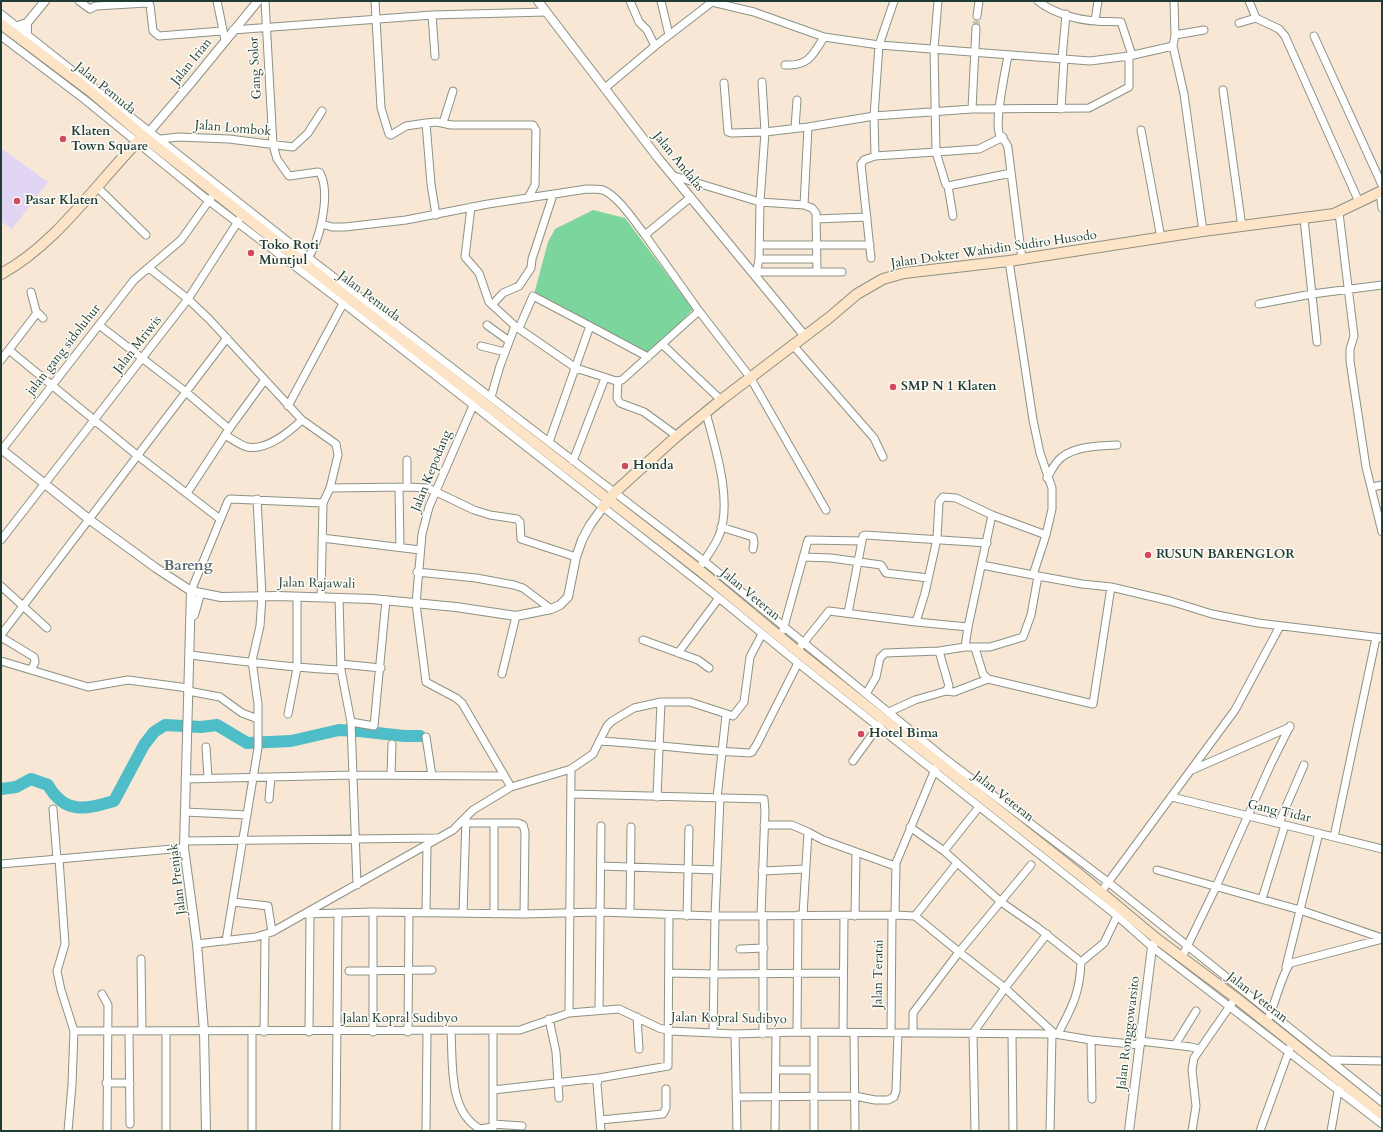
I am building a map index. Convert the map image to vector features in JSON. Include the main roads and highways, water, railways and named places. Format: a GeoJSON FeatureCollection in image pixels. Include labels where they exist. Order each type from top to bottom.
{"type":"FeatureCollection","features":[{"type":"Feature","properties":{"kind":"main road","name":"Jalan Pemuda"},"geometry":{"type":"LineString","coordinates":[[1,24],[16,30],[143,136],[199,175],[212,197],[240,219],[307,260],[345,300],[475,401],[608,500]]}},
{"type":"Feature","properties":{"kind":"main road"},"geometry":{"type":"LineString","coordinates":[[1,274],[21,262],[38,248],[97,187],[143,136]]}},
{"type":"Feature","properties":{"kind":"main road","name":"Jalan Dokter Wahidin Sudiro Husodo"},"geometry":{"type":"LineString","coordinates":[[608,500],[678,436],[750,377],[857,294],[891,276],[1009,261],[1203,231],[1304,219],[1339,213],[1381,190]]}},
{"type":"Feature","properties":{"kind":"main road","name":"Jalan Veteran"},"geometry":{"type":"LineString","coordinates":[[608,500],[701,565],[740,603],[745,614],[782,632],[938,764],[1039,853],[1102,892],[1119,912],[1155,943],[1182,957],[1233,1002],[1268,1018],[1290,1047],[1328,1064],[1341,1087],[1382,1114]]}},
{"type":"Feature","properties":{"kind":"waterway"},"geometry":{"type":"LineString","coordinates":[[1,789],[16,787],[31,779],[48,785],[55,795],[69,805],[85,807],[114,801],[144,745],[154,732],[165,725],[201,727],[217,725],[247,743],[291,741],[339,730],[420,736]]}},
{"type":"Feature","properties":{"kind":"tunnel"},"geometry":{"type":"LineString","coordinates":[[976,28],[977,16]]}},
{"type":"Feature","properties":{"kind":"place","name":"Klaten Town Square"},"geometry":{"type":"Point","coordinates":[63,139]}},
{"type":"Feature","properties":{"kind":"place","name":"Pasar Klaten"},"geometry":{"type":"Point","coordinates":[17,201]}},
{"type":"Feature","properties":{"kind":"place","name":"Toko Roti Muntjul"},"geometry":{"type":"Point","coordinates":[251,253]}},
{"type":"Feature","properties":{"kind":"place","name":"SMP N 1 Klaten"},"geometry":{"type":"Point","coordinates":[893,387]}},
{"type":"Feature","properties":{"kind":"place","name":"Honda"},"geometry":{"type":"Point","coordinates":[625,466]}},
{"type":"Feature","properties":{"kind":"place","name":"RUSUN BARENGLOR"},"geometry":{"type":"Point","coordinates":[1148,555]}},
{"type":"Feature","properties":{"kind":"place","name":"Hotel Bima"},"geometry":{"type":"Point","coordinates":[861,734]}},
{"type":"Feature","properties":{"kind":"district","name":"Bareng"},"geometry":{"type":"Point","coordinates":[188,567]}}]}
